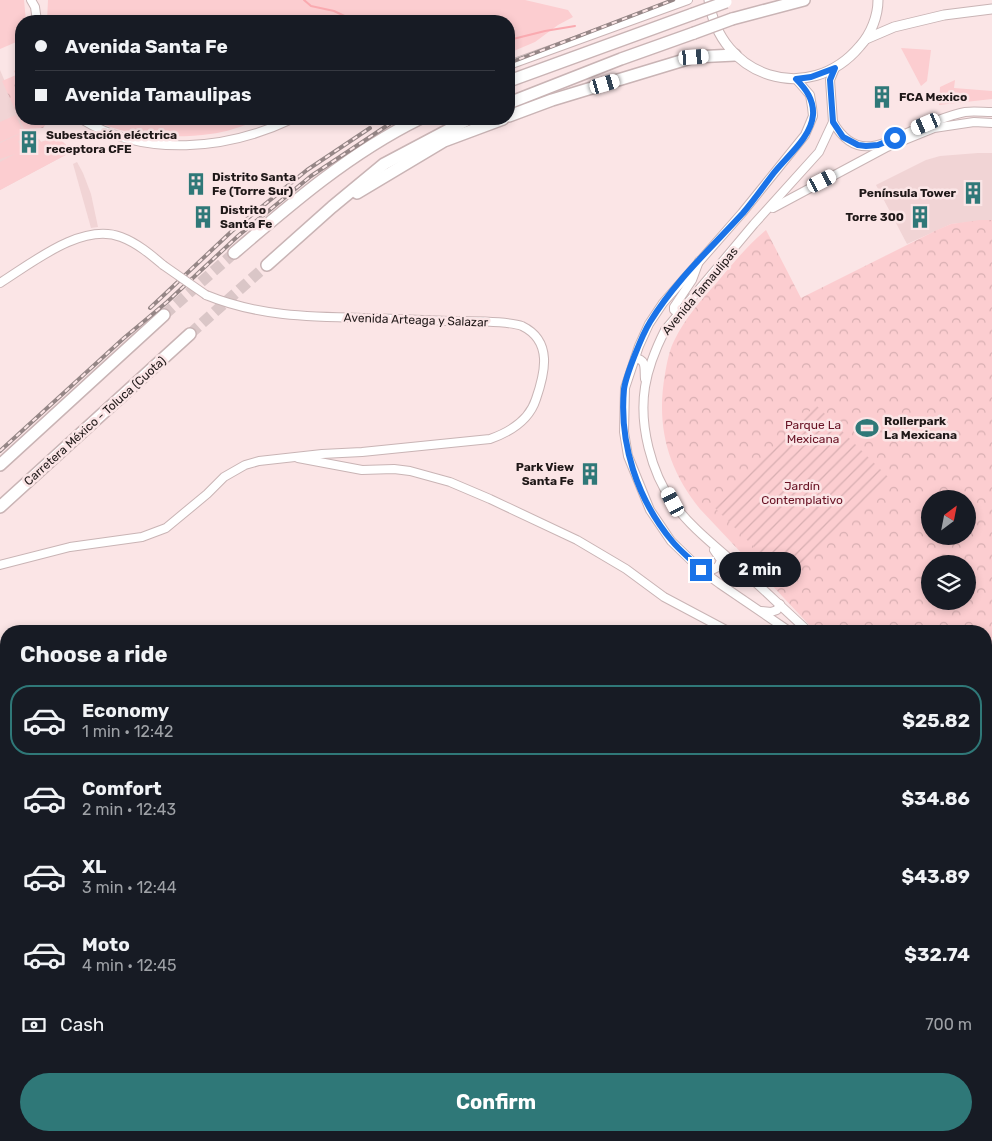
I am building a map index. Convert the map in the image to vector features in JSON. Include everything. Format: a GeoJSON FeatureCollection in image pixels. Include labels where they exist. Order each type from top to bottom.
{"type":"FeatureCollection","features":[{"type":"Feature","properties":{"kind":"highway"},"geometry":{"type":"LineString","coordinates":[[515,101],[621,59],[732,19],[804,0]]}},
{"type":"Feature","properties":{"kind":"highway"},"geometry":{"type":"LineString","coordinates":[[515,78],[729,1]]}},
{"type":"Feature","properties":{"kind":"highway"},"geometry":{"type":"LineString","coordinates":[[515,114],[552,100],[694,57],[735,55]]}},
{"type":"Feature","properties":{"kind":"highway"},"geometry":{"type":"LineString","coordinates":[[234,253],[299,197],[388,134],[407,125]]}},
{"type":"Feature","properties":{"kind":"highway"},"geometry":{"type":"LineString","coordinates":[[267,265],[384,164],[458,125]]}},
{"type":"Feature","properties":{"kind":"highway"},"geometry":{"type":"LineString","coordinates":[[332,207],[444,142],[488,125]]}},
{"type":"Feature","properties":{"kind":"highway"},"geometry":{"type":"LineString","coordinates":[[0,466],[164,315]]}},
{"type":"Feature","properties":{"kind":"highway","name":"Carretera México - Toluca (Cuota)"},"geometry":{"type":"LineString","coordinates":[[0,507],[190,334]]}},
{"type":"Feature","properties":{"kind":"main road"},"geometry":{"type":"LineString","coordinates":[[709,0],[711,16],[720,37],[735,55],[748,66],[763,73],[779,78],[796,79],[811,77],[835,68],[852,56],[866,39],[874,22],[878,0]]}},
{"type":"Feature","properties":{"kind":"main road"},"geometry":{"type":"LineString","coordinates":[[866,39],[894,26],[944,15],[992,9]]}},
{"type":"Feature","properties":{"kind":"street"},"geometry":{"type":"LineString","coordinates":[[515,64],[688,0]]}},
{"type":"Feature","properties":{"kind":"street"},"geometry":{"type":"LineString","coordinates":[[35,2],[36,15]]}},
{"type":"Feature","properties":{"kind":"street","name":"Avenida Tamaulipas"},"geometry":{"type":"LineString","coordinates":[[802,625],[693,526],[673,502],[658,474],[648,449],[644,426],[645,386],[655,349],[665,330],[766,211],[820,152],[833,122],[830,80],[835,68]]}},
{"type":"Feature","properties":{"kind":"street","name":"Avenida Tamaulipas"},"geometry":{"type":"LineString","coordinates":[[781,625],[701,570],[672,541],[650,510],[628,456],[624,432],[624,388],[646,331],[654,317],[672,292],[749,206],[805,136],[813,116],[810,95],[796,79]]}},
{"type":"Feature","properties":{"kind":"street"},"geometry":{"type":"LineString","coordinates":[[833,122],[848,141],[866,146],[878,145],[926,124],[965,112],[992,112]]}},
{"type":"Feature","properties":{"kind":"street"},"geometry":{"type":"LineString","coordinates":[[766,211],[887,147],[934,128],[974,122],[992,123]]}},
{"type":"Feature","properties":{"kind":"street"},"geometry":{"type":"LineString","coordinates":[[92,125],[117,136],[182,146],[217,143],[249,136],[277,125]]}},
{"type":"Feature","properties":{"kind":"street","name":"Avenida Arteaga y Salazar"},"geometry":{"type":"LineString","coordinates":[[0,283],[61,245],[85,236],[103,234],[120,236],[136,244],[162,265],[206,294],[233,305],[271,314],[303,317],[510,324],[521,326],[540,342],[545,362],[542,383],[535,403],[521,424],[506,434],[490,439],[259,461],[245,465],[231,473],[179,519],[166,528],[142,537],[70,547],[0,565]]}},
{"type":"Feature","properties":{"kind":"street"},"geometry":{"type":"LineString","coordinates":[[679,314],[674,308],[692,280],[700,260]]}},
{"type":"Feature","properties":{"kind":"street"},"geometry":{"type":"LineString","coordinates":[[635,358],[642,360],[645,364],[645,386]]}},
{"type":"Feature","properties":{"kind":"street"},"geometry":{"type":"LineString","coordinates":[[362,452],[362,470]]}},
{"type":"Feature","properties":{"kind":"street"},"geometry":{"type":"LineString","coordinates":[[294,457],[362,470],[394,469],[410,471],[450,482],[490,498],[577,540],[626,569],[664,597],[717,625]]}},
{"type":"Feature","properties":{"kind":"street"},"geometry":{"type":"LineString","coordinates":[[693,526],[694,531],[718,554],[721,560],[720,565],[713,570],[701,570]]}},
{"type":"Feature","properties":{"kind":"street"},"geometry":{"type":"LineString","coordinates":[[759,611],[775,611],[780,604]]}},
{"type":"Feature","properties":{"kind":"shaded area"},"geometry":{"type":"Polygon","coordinates":[[[0,70],[15,105],[15,125],[26,125],[41,142],[57,137],[73,151],[0,190],[0,70]]]}},
{"type":"Feature","properties":{"kind":"shaded area"},"geometry":{"type":"Polygon","coordinates":[[[992,153],[992,220],[951,224],[907,244],[876,185],[926,160],[940,156],[992,153]]]}},
{"type":"Feature","properties":{"kind":"shaded area"},"geometry":{"type":"Polygon","coordinates":[[[77,162],[91,194],[98,227],[91,228],[73,164],[77,162]]]}},
{"type":"Feature","properties":{"kind":"green space"},"geometry":{"type":"Polygon","coordinates":[[[0,0],[24,0],[25,15],[15,15],[15,43],[0,49],[0,0]]]}},
{"type":"Feature","properties":{"kind":"green space"},"geometry":{"type":"Polygon","coordinates":[[[48,0],[525,0],[568,10],[573,17],[558,25],[535,42],[515,50],[515,15],[47,15],[48,0]]]}},
{"type":"Feature","properties":{"kind":"green space"},"geometry":{"type":"Polygon","coordinates":[[[901,48],[931,50],[927,81],[921,86],[901,48]]]}},
{"type":"Feature","properties":{"kind":"green space"},"geometry":{"type":"Polygon","coordinates":[[[15,75],[15,109],[2,81],[15,75]]]}},
{"type":"Feature","properties":{"kind":"green space"},"geometry":{"type":"Polygon","coordinates":[[[955,80],[954,88],[992,91],[992,99],[939,105],[940,87],[955,80]]]}},
{"type":"Feature","properties":{"kind":"green space"},"geometry":{"type":"Polygon","coordinates":[[[15,115],[15,125],[20,125],[23,132],[0,142],[0,122],[15,115]]]}},
{"type":"Feature","properties":{"kind":"green space"},"geometry":{"type":"Polygon","coordinates":[[[22,125],[45,125],[43,128],[24,129],[22,125]]]}},
{"type":"Feature","properties":{"kind":"green space"},"geometry":{"type":"Polygon","coordinates":[[[105,125],[245,125],[223,132],[197,136],[150,135],[119,130],[105,125]]]}},
{"type":"Feature","properties":{"kind":"green space"},"geometry":{"type":"Polygon","coordinates":[[[24,132],[39,132],[18,141],[22,151],[39,144],[39,139],[41,142],[57,137],[73,151],[0,190],[0,162],[15,154],[0,159],[0,143],[24,132]]]}},
{"type":"Feature","properties":{"kind":"green space","name":"Parque La Mexicana"},"geometry":{"type":"Polygon","coordinates":[[[992,220],[992,625],[809,625],[700,509],[679,478],[667,445],[662,411],[667,361],[674,341],[683,324],[741,254],[766,230],[801,298],[951,224],[992,220]]]}},
{"type":"Feature","properties":{"kind":"green space","name":"Jardín Contemplativo"},"geometry":{"type":"Polygon","coordinates":[[[816,405],[890,479],[787,580],[713,506],[816,405]]]}},
{"type":"Feature","properties":{"kind":"waterway"},"geometry":{"type":"LineString","coordinates":[[304,0],[311,6],[334,11],[342,15]]}},
{"type":"Feature","properties":{"kind":"waterway"},"geometry":{"type":"LineString","coordinates":[[515,38],[575,26]]}},
{"type":"Feature","properties":{"kind":"tunnel"},"geometry":{"type":"LineString","coordinates":[[164,315],[234,253]]}},
{"type":"Feature","properties":{"kind":"tunnel"},"geometry":{"type":"LineString","coordinates":[[190,334],[267,265]]}},
{"type":"Feature","properties":{"kind":"railway"},"geometry":{"type":"LineString","coordinates":[[515,61],[673,0]]}},
{"type":"Feature","properties":{"kind":"railway"},"geometry":{"type":"LineString","coordinates":[[0,451],[238,236],[311,176],[388,125]]}},
{"type":"Feature","properties":{"kind":"railway"},"geometry":{"type":"LineString","coordinates":[[150,308],[232,231],[307,170],[370,128]]}},
{"type":"Feature","properties":{"kind":"place","name":"FCA Mexico"},"geometry":{"type":"Point","coordinates":[882,97]}},
{"type":"Feature","properties":{"kind":"place","name":"Subestación eléctrica receptora CFE"},"geometry":{"type":"Point","coordinates":[29,142]}},
{"type":"Feature","properties":{"kind":"place","name":"Distrito Santa Fe (Torre Sur)"},"geometry":{"type":"Point","coordinates":[196,184]}},
{"type":"Feature","properties":{"kind":"place","name":"Península Tower"},"geometry":{"type":"Point","coordinates":[973,193]}},
{"type":"Feature","properties":{"kind":"place","name":"Distrito Santa Fe"},"geometry":{"type":"Point","coordinates":[203,217]}},
{"type":"Feature","properties":{"kind":"place","name":"Torre 300"},"geometry":{"type":"Point","coordinates":[920,217]}},
{"type":"Feature","properties":{"kind":"place","name":"Rollerpark La Mexicana"},"geometry":{"type":"Point","coordinates":[867,428]}},
{"type":"Feature","properties":{"kind":"place","name":"Park View Santa Fe"},"geometry":{"type":"Point","coordinates":[590,474]}},
{"type":"Feature","properties":{"kind":"route"},"geometry":{"type":"LineString","coordinates":[[701,570],[672,541],[650,510],[628,456],[624,432],[624,388],[639,346],[649,324],[663,303],[749,206],[805,136],[813,116],[812,107],[810,95],[796,79],[811,77],[835,68],[830,80],[833,122],[843,137],[858,145],[866,146],[878,145],[895,138]]}}]}
